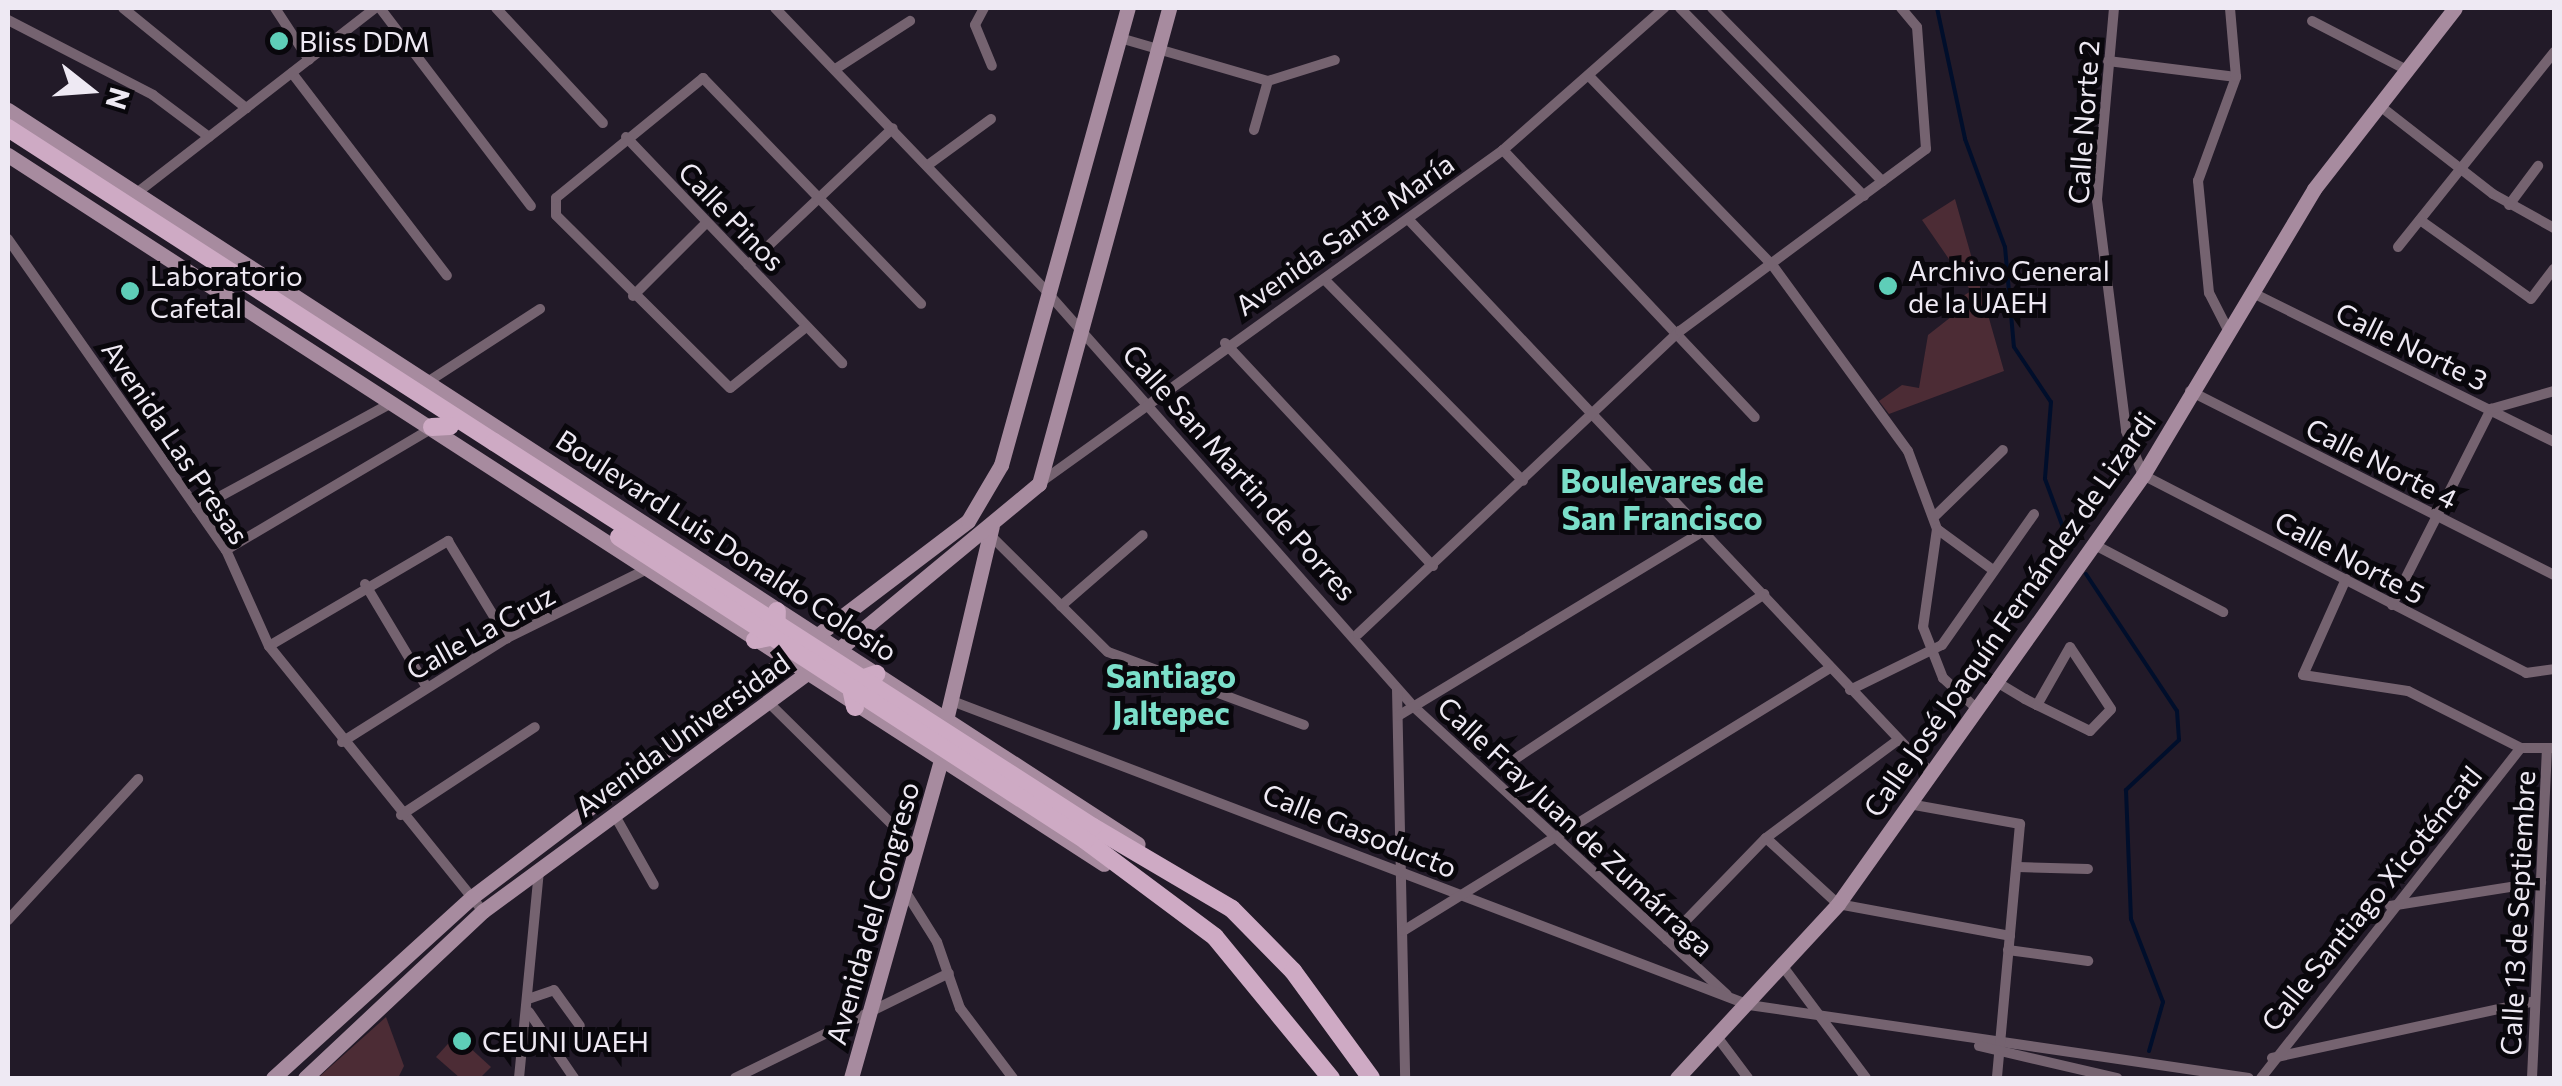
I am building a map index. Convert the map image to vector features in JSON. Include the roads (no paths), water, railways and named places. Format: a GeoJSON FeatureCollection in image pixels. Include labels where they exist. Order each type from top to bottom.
{"type":"FeatureCollection","features":[{"type":"Feature","properties":{"kind":"main road"},"geometry":{"type":"LineString","coordinates":[[8,128],[446,424]]}},
{"type":"Feature","properties":{"kind":"main road"},"geometry":{"type":"LineString","coordinates":[[8,140],[1089,833],[1246,969],[1331,1078]]}},
{"type":"Feature","properties":{"kind":"main road"},"geometry":{"type":"LineString","coordinates":[[446,424],[450,398]]}},
{"type":"Feature","properties":{"kind":"main road"},"geometry":{"type":"LineString","coordinates":[[755,640],[776,636],[777,610]]}},
{"type":"Feature","properties":{"kind":"main road"},"geometry":{"type":"LineString","coordinates":[[855,706],[850,682],[876,674]]}},
{"type":"Feature","properties":{"kind":"main road"},"geometry":{"type":"LineString","coordinates":[[1089,833],[1196,882]]}},
{"type":"Feature","properties":{"kind":"main road","name":"Boulevard Luis Donaldo Colosio"},"geometry":{"type":"LineString","coordinates":[[1196,882],[1275,951],[1371,1078]]}},
{"type":"Feature","properties":{"kind":"street"},"geometry":{"type":"LineString","coordinates":[[123,8],[246,108]]}},
{"type":"Feature","properties":{"kind":"street"},"geometry":{"type":"LineString","coordinates":[[267,8],[278,13],[308,60]]}},
{"type":"Feature","properties":{"kind":"street"},"geometry":{"type":"LineString","coordinates":[[138,192],[378,8],[531,206]]}},
{"type":"Feature","properties":{"kind":"street"},"geometry":{"type":"LineString","coordinates":[[496,8],[603,123]]}},
{"type":"Feature","properties":{"kind":"street","name":"Calle San Martin de Porres"},"geometry":{"type":"LineString","coordinates":[[775,8],[837,68],[1084,332],[1358,634],[1397,688]]}},
{"type":"Feature","properties":{"kind":"street"},"geometry":{"type":"LineString","coordinates":[[984,8],[975,25],[992,66]]}},
{"type":"Feature","properties":{"kind":"street","name":"Avenida Universidad"},"geometry":{"type":"LineString","coordinates":[[272,1078],[472,897],[788,661],[988,496],[1128,8]]}},
{"type":"Feature","properties":{"kind":"street"},"geometry":{"type":"LineString","coordinates":[[1039,484],[1084,332],[1169,8]]}},
{"type":"Feature","properties":{"kind":"street","name":"Avenida Santa María"},"geometry":{"type":"LineString","coordinates":[[1039,484],[1144,401],[1324,280],[1502,150],[1590,77],[1664,8]]}},
{"type":"Feature","properties":{"kind":"street"},"geometry":{"type":"LineString","coordinates":[[1680,8],[1864,196]]}},
{"type":"Feature","properties":{"kind":"street"},"geometry":{"type":"LineString","coordinates":[[1712,8],[1882,182]]}},
{"type":"Feature","properties":{"kind":"street"},"geometry":{"type":"LineString","coordinates":[[1358,634],[1680,331],[1773,266],[1926,149],[1917,27],[1901,8]]}},
{"type":"Feature","properties":{"kind":"street","name":"Calle Norte 2"},"geometry":{"type":"LineString","coordinates":[[2114,8],[2096,200],[2126,432],[2143,475]]}},
{"type":"Feature","properties":{"kind":"street"},"geometry":{"type":"LineString","coordinates":[[2227,328],[2209,293],[2198,180],[2236,78],[2230,8]]}},
{"type":"Feature","properties":{"kind":"street","name":"Calle José Joaquín Fernández de Lizardi"},"geometry":{"type":"LineString","coordinates":[[1677,1078],[1784,968],[1838,904],[2143,475],[2250,291],[2380,106],[2455,8]]}},
{"type":"Feature","properties":{"kind":"street"},"geometry":{"type":"LineString","coordinates":[[8,20],[153,95],[209,137]]}},
{"type":"Feature","properties":{"kind":"street"},"geometry":{"type":"LineString","coordinates":[[837,68],[910,20]]}},
{"type":"Feature","properties":{"kind":"street"},"geometry":{"type":"LineString","coordinates":[[2312,22],[2407,70]]}},
{"type":"Feature","properties":{"kind":"street"},"geometry":{"type":"LineString","coordinates":[[1120,38],[1268,81],[1336,60]]}},
{"type":"Feature","properties":{"kind":"street"},"geometry":{"type":"LineString","coordinates":[[2398,247],[2554,52]]}},
{"type":"Feature","properties":{"kind":"street"},"geometry":{"type":"LineString","coordinates":[[2108,61],[2236,78]]}},
{"type":"Feature","properties":{"kind":"street"},"geometry":{"type":"LineString","coordinates":[[292,72],[448,276]]}},
{"type":"Feature","properties":{"kind":"street"},"geometry":{"type":"LineString","coordinates":[[1590,77],[1773,266],[1908,451],[1936,523],[1994,570]]}},
{"type":"Feature","properties":{"kind":"street"},"geometry":{"type":"LineString","coordinates":[[806,327],[730,388],[633,296],[554,207],[626,137],[703,78],[921,304]]}},
{"type":"Feature","properties":{"kind":"street"},"geometry":{"type":"LineString","coordinates":[[1254,130],[1268,81]]}},
{"type":"Feature","properties":{"kind":"street"},"geometry":{"type":"LineString","coordinates":[[2380,106],[2509,205],[2554,228]]}},
{"type":"Feature","properties":{"kind":"street","name":"Boulevard Luis Donaldo Colosio"},"geometry":{"type":"LineString","coordinates":[[8,110],[1196,882]]}},
{"type":"Feature","properties":{"kind":"street"},"geometry":{"type":"LineString","coordinates":[[928,165],[991,119]]}},
{"type":"Feature","properties":{"kind":"street"},"geometry":{"type":"LineString","coordinates":[[748,265],[893,128]]}},
{"type":"Feature","properties":{"kind":"street","name":"Calle Pinos"},"geometry":{"type":"LineString","coordinates":[[626,137],[842,363]]}},
{"type":"Feature","properties":{"kind":"street"},"geometry":{"type":"LineString","coordinates":[[1502,150],[1680,331],[1755,417]]}},
{"type":"Feature","properties":{"kind":"street"},"geometry":{"type":"LineString","coordinates":[[8,155],[394,402],[446,424],[644,570],[1177,909]]}},
{"type":"Feature","properties":{"kind":"street"},"geometry":{"type":"LineString","coordinates":[[2509,205],[2538,166]]}},
{"type":"Feature","properties":{"kind":"street"},"geometry":{"type":"LineString","coordinates":[[1408,218],[1595,412],[1931,773]]}},
{"type":"Feature","properties":{"kind":"street"},"geometry":{"type":"LineString","coordinates":[[2420,220],[2531,299],[2554,269]]}},
{"type":"Feature","properties":{"kind":"street"},"geometry":{"type":"LineString","coordinates":[[633,296],[706,223]]}},
{"type":"Feature","properties":{"kind":"street","name":"Avenida Las Presas"},"geometry":{"type":"LineString","coordinates":[[8,239],[226,550],[268,646],[401,815],[483,911]]}},
{"type":"Feature","properties":{"kind":"street"},"geometry":{"type":"LineString","coordinates":[[1324,280],[1523,481]]}},
{"type":"Feature","properties":{"kind":"street","name":"Calle Norte 3"},"geometry":{"type":"LineString","coordinates":[[2250,291],[2554,442]]}},
{"type":"Feature","properties":{"kind":"street"},"geometry":{"type":"LineString","coordinates":[[426,383],[540,309]]}},
{"type":"Feature","properties":{"kind":"street"},"geometry":{"type":"LineString","coordinates":[[1225,343],[1433,566]]}},
{"type":"Feature","properties":{"kind":"street","name":"Calle Norte 4"},"geometry":{"type":"LineString","coordinates":[[2190,391],[2554,575]]}},
{"type":"Feature","properties":{"kind":"street"},"geometry":{"type":"LineString","coordinates":[[2392,604],[2491,409],[2554,391]]}},
{"type":"Feature","properties":{"kind":"street"},"geometry":{"type":"LineString","coordinates":[[197,510],[394,402]]}},
{"type":"Feature","properties":{"kind":"street"},"geometry":{"type":"LineString","coordinates":[[226,550],[446,424]]}},
{"type":"Feature","properties":{"kind":"street"},"geometry":{"type":"LineString","coordinates":[[1976,707],[1957,696],[1931,653],[1920,600],[1936,523],[2004,450]]}},
{"type":"Feature","properties":{"kind":"street","name":"Calle Norte 5"},"geometry":{"type":"LineString","coordinates":[[2143,475],[2538,676],[2554,669]]}},
{"type":"Feature","properties":{"kind":"street","name":"Avenida Universidad"},"geometry":{"type":"LineString","coordinates":[[305,1078],[483,911],[808,674],[992,531],[1039,484]]}},
{"type":"Feature","properties":{"kind":"street"},"geometry":{"type":"LineString","coordinates":[[1850,690],[1931,653],[2034,514]]}},
{"type":"Feature","properties":{"kind":"street"},"geometry":{"type":"LineString","coordinates":[[992,531],[1108,652],[1304,726]]}},
{"type":"Feature","properties":{"kind":"street"},"geometry":{"type":"LineString","coordinates":[[946,720],[992,531]]}},
{"type":"Feature","properties":{"kind":"street"},"geometry":{"type":"LineString","coordinates":[[1398,716],[1704,531]]}},
{"type":"Feature","properties":{"kind":"street"},"geometry":{"type":"LineString","coordinates":[[1060,606],[1142,536]]}},
{"type":"Feature","properties":{"kind":"street"},"geometry":{"type":"LineString","coordinates":[[268,646],[365,584],[448,541],[507,638]]}},
{"type":"Feature","properties":{"kind":"street"},"geometry":{"type":"LineString","coordinates":[[2092,544],[2223,612]]}},
{"type":"Feature","properties":{"kind":"street","name":"Calle La Cruz"},"geometry":{"type":"LineString","coordinates":[[342,742],[507,638],[644,570]]}},
{"type":"Feature","properties":{"kind":"street"},"geometry":{"type":"LineString","coordinates":[[2346,580],[2303,675],[2408,691],[2521,748],[2551,749]]}},
{"type":"Feature","properties":{"kind":"street"},"geometry":{"type":"LineString","coordinates":[[365,584],[426,686]]}},
{"type":"Feature","properties":{"kind":"street"},"geometry":{"type":"LineString","coordinates":[[1515,758],[1764,594]]}},
{"type":"Feature","properties":{"kind":"street"},"geometry":{"type":"LineString","coordinates":[[1995,681],[2036,705],[2090,731],[2111,709],[2070,646],[2036,705]]}},
{"type":"Feature","properties":{"kind":"street"},"geometry":{"type":"LineString","coordinates":[[1403,931],[1830,668]]}},
{"type":"Feature","properties":{"kind":"street"},"geometry":{"type":"LineString","coordinates":[[1397,688],[1405,1078]]}},
{"type":"Feature","properties":{"kind":"street","name":"Calle Fray Juan de Zumárraga"},"geometry":{"type":"LineString","coordinates":[[1397,688],[1550,837],[1727,995]]}},
{"type":"Feature","properties":{"kind":"street","name":"Calle Gasoducto"},"geometry":{"type":"LineString","coordinates":[[952,701],[1749,1005],[2000,1049]]}},
{"type":"Feature","properties":{"kind":"street"},"geometry":{"type":"LineString","coordinates":[[768,702],[916,847]]}},
{"type":"Feature","properties":{"kind":"street"},"geometry":{"type":"LineString","coordinates":[[401,815],[535,726]]}},
{"type":"Feature","properties":{"kind":"street"},"geometry":{"type":"LineString","coordinates":[[1667,940],[1766,838],[1898,740]]}},
{"type":"Feature","properties":{"kind":"street","name":"Calle Santiago Xicoténcatl"},"geometry":{"type":"LineString","coordinates":[[2261,1078],[2270,1058],[2521,748]]}},
{"type":"Feature","properties":{"kind":"street","name":"Calle 13 de Septiembre"},"geometry":{"type":"LineString","coordinates":[[2532,1078],[2551,749]]}},
{"type":"Feature","properties":{"kind":"street","name":"Avenida del Congreso"},"geometry":{"type":"LineString","coordinates":[[851,1078],[941,761]]}},
{"type":"Feature","properties":{"kind":"street"},"geometry":{"type":"LineString","coordinates":[[8,920],[138,779]]}},
{"type":"Feature","properties":{"kind":"street"},"geometry":{"type":"LineString","coordinates":[[1909,804],[2020,824],[1997,1078]]}},
{"type":"Feature","properties":{"kind":"street"},"geometry":{"type":"LineString","coordinates":[[614,814],[654,885]]}},
{"type":"Feature","properties":{"kind":"street"},"geometry":{"type":"LineString","coordinates":[[1766,838],[1838,904],[2010,936]]}},
{"type":"Feature","properties":{"kind":"street"},"geometry":{"type":"LineString","coordinates":[[2018,867],[2088,870]]}},
{"type":"Feature","properties":{"kind":"street"},"geometry":{"type":"LineString","coordinates":[[520,1078],[540,868]]}},
{"type":"Feature","properties":{"kind":"street"},"geometry":{"type":"LineString","coordinates":[[2390,906],[2541,882]]}},
{"type":"Feature","properties":{"kind":"street"},"geometry":{"type":"LineString","coordinates":[[904,890],[949,972],[960,1008],[1013,1078]]}},
{"type":"Feature","properties":{"kind":"street"},"geometry":{"type":"LineString","coordinates":[[2008,950],[2088,961]]}},
{"type":"Feature","properties":{"kind":"street"},"geometry":{"type":"LineString","coordinates":[[1784,968],[1866,1078]]}},
{"type":"Feature","properties":{"kind":"street"},"geometry":{"type":"LineString","coordinates":[[736,1078],[949,972]]}},
{"type":"Feature","properties":{"kind":"street"},"geometry":{"type":"LineString","coordinates":[[530,998],[554,990],[580,1026]]}},
{"type":"Feature","properties":{"kind":"street"},"geometry":{"type":"LineString","coordinates":[[2270,1058],[2535,1001]]}},
{"type":"Feature","properties":{"kind":"street"},"geometry":{"type":"LineString","coordinates":[[528,1011],[574,1078]]}},
{"type":"Feature","properties":{"kind":"street"},"geometry":{"type":"LineString","coordinates":[[1718,1038],[1748,1078]]}},
{"type":"Feature","properties":{"kind":"street"},"geometry":{"type":"LineString","coordinates":[[2000,1049],[2117,1078]]}},
{"type":"Feature","properties":{"kind":"street"},"geometry":{"type":"LineString","coordinates":[[2000,1049],[2249,1078]]}},
{"type":"Feature","properties":{"kind":"waterway"},"geometry":{"type":"LineString","coordinates":[[1937,8],[1965,139],[2005,247],[2014,347],[2051,402],[2045,479],[2071,549]]}},
{"type":"Feature","properties":{"kind":"waterway"},"geometry":{"type":"LineString","coordinates":[[2086,574],[2177,711],[2179,740],[2126,790],[2131,919],[2163,1002],[2149,1051]]}},
{"type":"Feature","properties":{"kind":"place","name":"Bliss DDM"},"geometry":{"type":"Point","coordinates":[279,41]}},
{"type":"Feature","properties":{"kind":"place","name":"Archivo General de la UAEH"},"geometry":{"type":"Point","coordinates":[1888,286]}},
{"type":"Feature","properties":{"kind":"place","name":"Laboratorio Cafetal"},"geometry":{"type":"Point","coordinates":[130,291]}},
{"type":"Feature","properties":{"kind":"place","name":"CEUNI UAEH"},"geometry":{"type":"Point","coordinates":[462,1041]}},
{"type":"Feature","properties":{"kind":"district","name":"Boulevares de San Francisco"},"geometry":{"type":"Point","coordinates":[1662,500]}},
{"type":"Feature","properties":{"kind":"district","name":"Santiago Jaltepec"},"geometry":{"type":"Point","coordinates":[1171,694]}}]}
